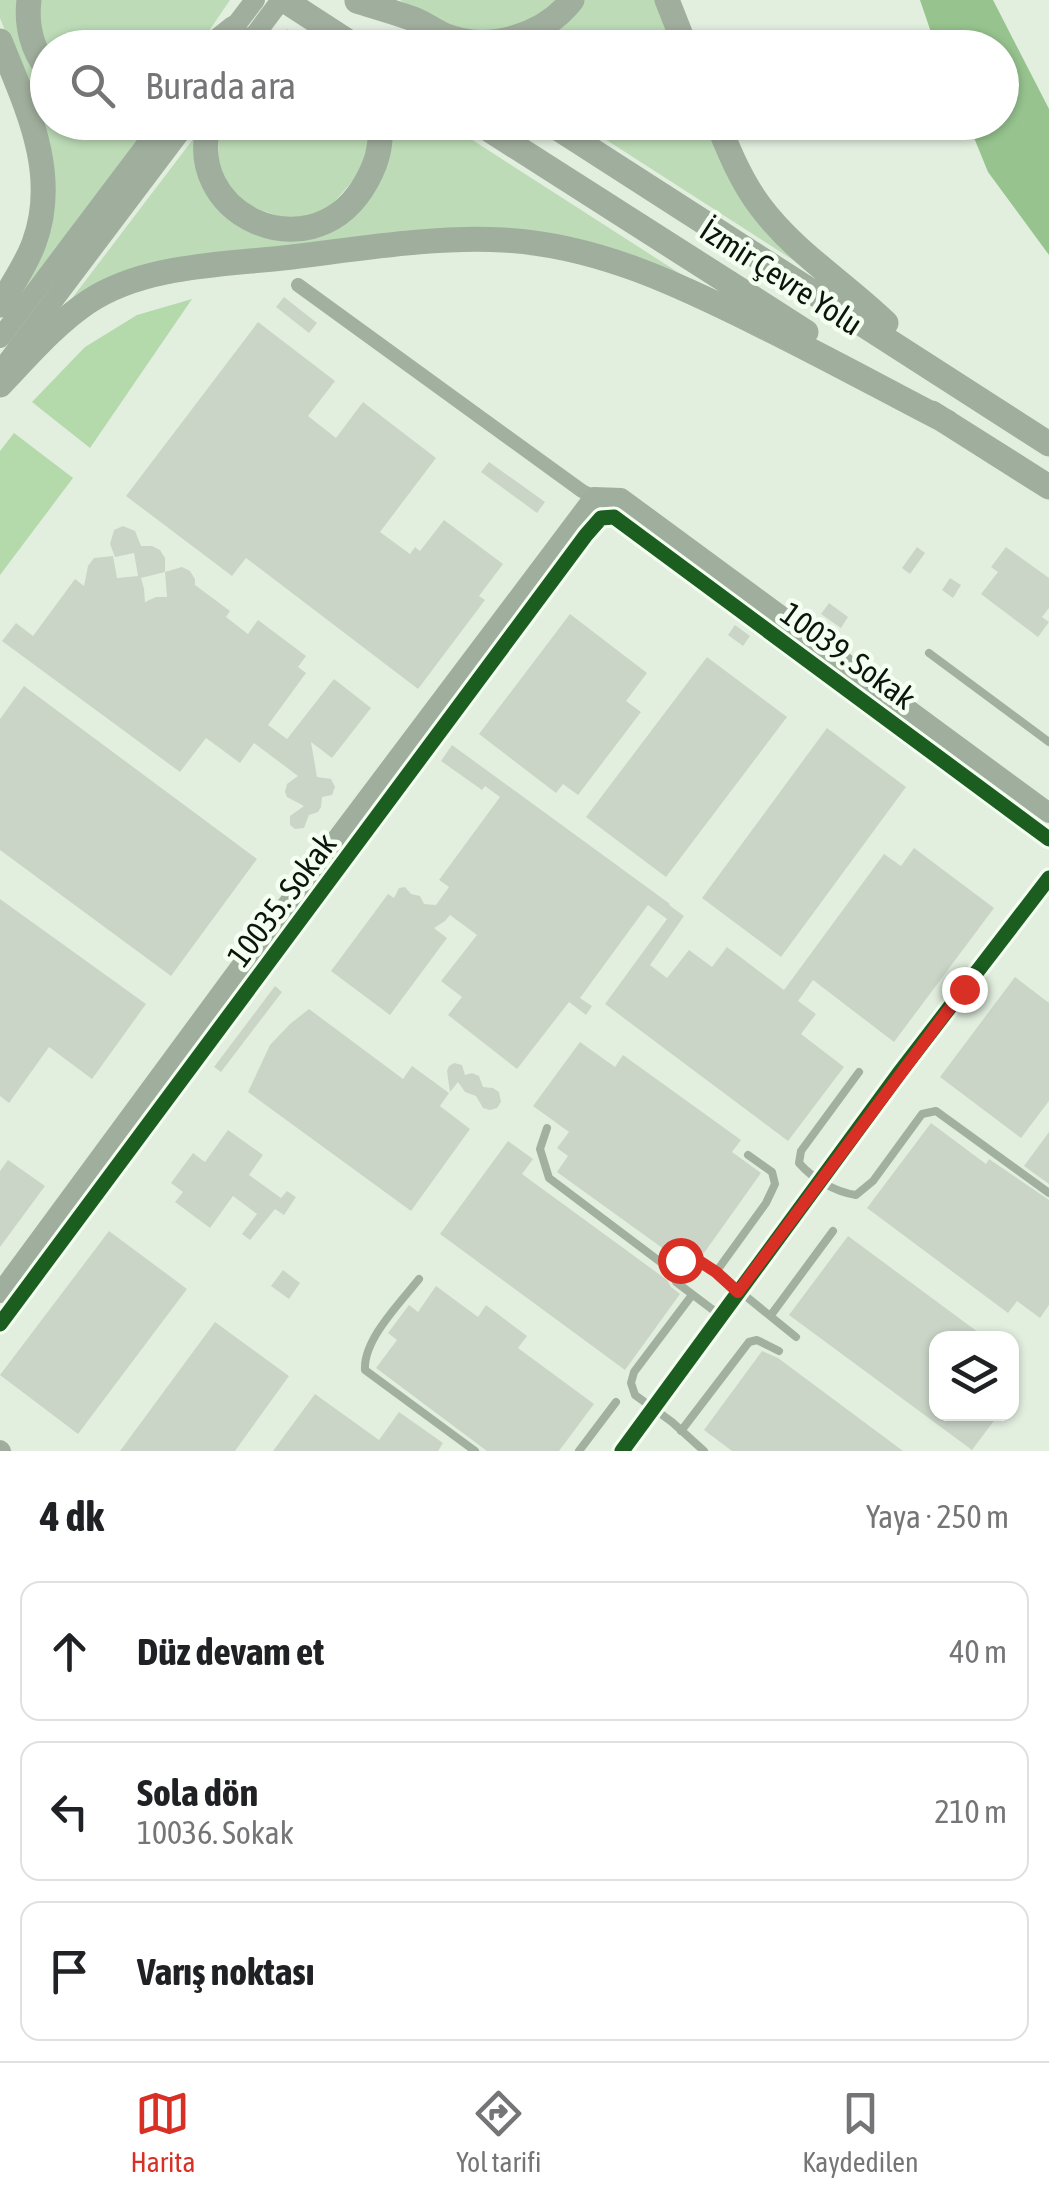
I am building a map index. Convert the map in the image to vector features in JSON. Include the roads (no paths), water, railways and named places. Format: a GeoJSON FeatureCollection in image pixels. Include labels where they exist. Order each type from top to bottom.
{"type":"FeatureCollection","features":[{"type":"Feature","properties":{"kind":"highway"},"geometry":{"type":"LineString","coordinates":[[29,0],[30,30]]}},
{"type":"Feature","properties":{"kind":"highway"},"geometry":{"type":"LineString","coordinates":[[282,0],[330,30]]}},
{"type":"Feature","properties":{"kind":"highway"},"geometry":{"type":"LineString","coordinates":[[356,0],[435,30]]}},
{"type":"Feature","properties":{"kind":"highway"},"geometry":{"type":"LineString","coordinates":[[356,0],[403,30]]}},
{"type":"Feature","properties":{"kind":"highway"},"geometry":{"type":"LineString","coordinates":[[536,30],[553,20],[572,0]]}},
{"type":"Feature","properties":{"kind":"highway"},"geometry":{"type":"LineString","coordinates":[[666,0],[678,30]]}},
{"type":"Feature","properties":{"kind":"highway"},"geometry":{"type":"LineString","coordinates":[[306,14],[318,30]]}},
{"type":"Feature","properties":{"kind":"highway"},"geometry":{"type":"LineString","coordinates":[[0,41],[30,119]]}},
{"type":"Feature","properties":{"kind":"highway"},"geometry":{"type":"LineString","coordinates":[[0,305],[34,243],[42,209],[44,180],[38,140]]}},
{"type":"Feature","properties":{"kind":"highway"},"geometry":{"type":"LineString","coordinates":[[207,140],[209,170],[228,202],[259,224],[284,230],[322,224],[350,205],[371,174],[379,140]]}},
{"type":"Feature","properties":{"kind":"highway","name":"İzmir Çevre Yolu"},"geometry":{"type":"LineString","coordinates":[[505,140],[1049,487]]}},
{"type":"Feature","properties":{"kind":"highway","name":"İzmir Çevre Yolu"},"geometry":{"type":"LineString","coordinates":[[576,140],[1049,444]]}},
{"type":"Feature","properties":{"kind":"highway"},"geometry":{"type":"LineString","coordinates":[[725,140],[745,183],[771,220],[925,362]]}},
{"type":"Feature","properties":{"kind":"highway"},"geometry":{"type":"LineString","coordinates":[[0,385],[62,322],[89,302],[114,288],[160,272],[377,247],[503,240],[580,252],[655,276],[764,327],[947,422]]}},
{"type":"Feature","properties":{"kind":"street"},"geometry":{"type":"LineString","coordinates":[[244,30],[255,0]]}},
{"type":"Feature","properties":{"kind":"street"},"geometry":{"type":"LineString","coordinates":[[252,30],[282,0]]}},
{"type":"Feature","properties":{"kind":"street"},"geometry":{"type":"LineString","coordinates":[[0,338],[149,140]]}},
{"type":"Feature","properties":{"kind":"street"},"geometry":{"type":"LineString","coordinates":[[0,372],[174,140]]}},
{"type":"Feature","properties":{"kind":"street","name":"10039. Sokak"},"geometry":{"type":"LineString","coordinates":[[298,285],[582,491],[621,498],[1049,814]]}},
{"type":"Feature","properties":{"kind":"street","name":"10035. Sokak"},"geometry":{"type":"LineString","coordinates":[[0,1294],[594,496]]}},
{"type":"Feature","properties":{"kind":"street","name":"10039. Sokak"},"geometry":{"type":"LineString","coordinates":[[614,517],[1049,839]]}},
{"type":"Feature","properties":{"kind":"street","name":"10035. Sokak"},"geometry":{"type":"LineString","coordinates":[[0,1324],[586,535],[601,518],[614,517]]}},
{"type":"Feature","properties":{"kind":"street"},"geometry":{"type":"LineString","coordinates":[[622,1451],[1049,878]]}},
{"type":"Feature","properties":{"kind":"lane"},"geometry":{"type":"LineString","coordinates":[[929,653],[1049,742]]}},
{"type":"Feature","properties":{"kind":"lane"},"geometry":{"type":"LineString","coordinates":[[859,1072],[801,1151],[799,1163],[808,1174],[842,1193],[856,1196],[873,1181],[922,1114],[936,1111],[1049,1193]]}},
{"type":"Feature","properties":{"kind":"lane"},"geometry":{"type":"LineString","coordinates":[[547,1128],[540,1149],[548,1178],[672,1270],[676,1282],[721,1316]]}},
{"type":"Feature","properties":{"kind":"lane"},"geometry":{"type":"LineString","coordinates":[[716,1272],[776,1184],[772,1172],[748,1154]]}},
{"type":"Feature","properties":{"kind":"lane"},"geometry":{"type":"LineString","coordinates":[[771,1315],[834,1230]]}},
{"type":"Feature","properties":{"kind":"lane"},"geometry":{"type":"LineString","coordinates":[[672,1270],[680,1260],[693,1257],[796,1337]]}},
{"type":"Feature","properties":{"kind":"lane"},"geometry":{"type":"LineString","coordinates":[[419,1279],[376,1336],[364,1358],[365,1370],[475,1451]]}},
{"type":"Feature","properties":{"kind":"lane"},"geometry":{"type":"LineString","coordinates":[[692,1295],[634,1372],[632,1383],[635,1395],[704,1451]]}},
{"type":"Feature","properties":{"kind":"lane"},"geometry":{"type":"LineString","coordinates":[[681,1430],[749,1342],[757,1340],[779,1352]]}},
{"type":"Feature","properties":{"kind":"lane"},"geometry":{"type":"LineString","coordinates":[[579,1451],[616,1402]]}},
{"type":"Feature","properties":{"kind":"tram line"},"geometry":{"type":"LineString","coordinates":[[0,1444],[10,1451]]}}]}
